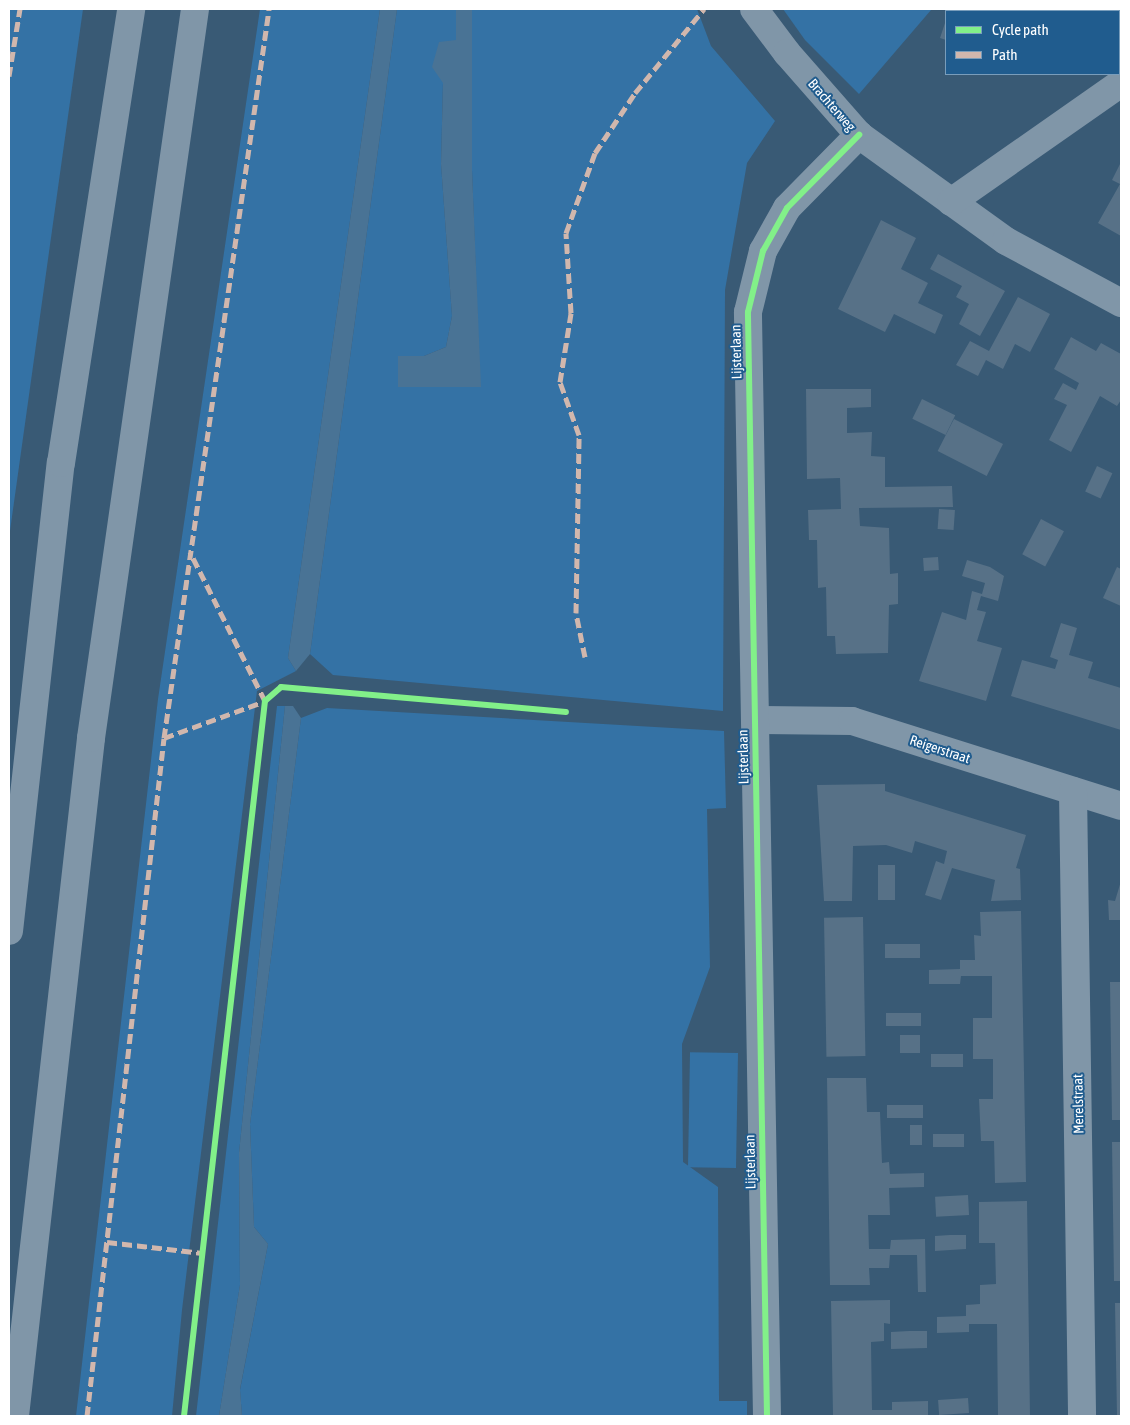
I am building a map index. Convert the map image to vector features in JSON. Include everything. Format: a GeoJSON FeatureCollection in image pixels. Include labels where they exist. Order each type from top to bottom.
{"type":"FeatureCollection","features":[{"type":"Feature","properties":{"kind":"main road"},"geometry":{"type":"LineString","coordinates":[[9,931],[61,463],[131,9]]}},
{"type":"Feature","properties":{"kind":"main road"},"geometry":{"type":"LineString","coordinates":[[15,1416],[90,738],[195,9]]}},
{"type":"Feature","properties":{"kind":"main road","name":"Brachterweg"},"geometry":{"type":"LineString","coordinates":[[754,9],[787,53],[859,135],[1006,241],[1121,303]]}},
{"type":"Feature","properties":{"kind":"main road"},"geometry":{"type":"LineString","coordinates":[[951,202],[1121,84]]}},
{"type":"Feature","properties":{"kind":"main road","name":"Lijsterlaan"},"geometry":{"type":"LineString","coordinates":[[767,1416],[748,312],[763,251],[787,208],[859,135]]}},
{"type":"Feature","properties":{"kind":"main road","name":"Reigerstraat"},"geometry":{"type":"LineString","coordinates":[[755,720],[852,722],[1121,806]]}},
{"type":"Feature","properties":{"kind":"main road","name":"Merelstraat"},"geometry":{"type":"LineString","coordinates":[[1073,791],[1082,1416]]}},
{"type":"Feature","properties":{"kind":"shaded area"},"geometry":{"type":"Polygon","coordinates":[[[9,9],[83,9],[9,538],[9,9]]]}},
{"type":"Feature","properties":{"kind":"shaded area"},"geometry":{"type":"Polygon","coordinates":[[[260,9],[380,9],[288,658],[296,671],[257,691],[182,1310],[172,1416],[76,1416],[158,699],[260,9]]]}},
{"type":"Feature","properties":{"kind":"shaded area"},"geometry":{"type":"Polygon","coordinates":[[[380,9],[397,9],[310,654],[296,671],[288,658],[380,9]]]}},
{"type":"Feature","properties":{"kind":"shaded area"},"geometry":{"type":"Polygon","coordinates":[[[397,9],[456,9],[456,40],[443,83],[441,164],[452,316],[446,347],[424,356],[398,356],[480,387],[472,170],[472,9],[697,9],[711,46],[775,121],[747,163],[725,290],[723,711],[333,675],[310,654],[397,9]]]}},
{"type":"Feature","properties":{"kind":"shaded area"},"geometry":{"type":"Polygon","coordinates":[[[456,9],[472,9],[472,170],[481,387],[398,387],[398,356],[424,356],[446,347],[452,316],[441,164],[443,83],[432,67],[439,42],[456,40],[456,9]]]}},
{"type":"Feature","properties":{"kind":"shaded area"},"geometry":{"type":"Polygon","coordinates":[[[783,9],[931,10],[859,94],[805,40],[783,9]]]}},
{"type":"Feature","properties":{"kind":"shaded area"},"geometry":{"type":"Polygon","coordinates":[[[277,706],[285,706],[239,1153],[240,1285],[219,1416],[196,1416],[277,706]]]}},
{"type":"Feature","properties":{"kind":"shaded area"},"geometry":{"type":"Polygon","coordinates":[[[285,706],[293,706],[301,718],[250,1124],[254,1227],[268,1244],[240,1389],[242,1416],[219,1416],[240,1285],[239,1153],[285,706]]]}},
{"type":"Feature","properties":{"kind":"shaded area"},"geometry":{"type":"Polygon","coordinates":[[[327,708],[724,731],[726,808],[707,809],[710,967],[682,1044],[683,1162],[718,1187],[719,1401],[747,1401],[747,1416],[242,1416],[240,1390],[268,1244],[254,1227],[250,1124],[301,718],[327,708]]]}},
{"type":"Feature","properties":{"kind":"shaded area"},"geometry":{"type":"Polygon","coordinates":[[[690,1052],[738,1053],[736,1168],[688,1167],[690,1052]]]}},
{"type":"Feature","properties":{"kind":"building"},"geometry":{"type":"Polygon","coordinates":[[[950,9],[1027,9],[988,10],[950,9]]]}},
{"type":"Feature","properties":{"kind":"building"},"geometry":{"type":"Polygon","coordinates":[[[945,23],[945,40],[940,38],[945,23]]]}},
{"type":"Feature","properties":{"kind":"building"},"geometry":{"type":"Polygon","coordinates":[[[1121,162],[1121,236],[1098,223],[1120,184],[1112,180],[1121,162]]]}},
{"type":"Feature","properties":{"kind":"building"},"geometry":{"type":"Polygon","coordinates":[[[881,220],[916,238],[901,269],[928,283],[918,303],[943,315],[935,334],[894,314],[885,332],[838,309],[881,220]]]}},
{"type":"Feature","properties":{"kind":"building"},"geometry":{"type":"Polygon","coordinates":[[[938,254],[1005,291],[980,336],[959,324],[969,304],[956,297],[962,286],[930,269],[938,254]]]}},
{"type":"Feature","properties":{"kind":"building"},"geometry":{"type":"Polygon","coordinates":[[[1018,297],[1050,314],[1030,352],[1015,344],[1003,369],[986,360],[978,376],[956,365],[970,341],[989,351],[1018,297]]]}},
{"type":"Feature","properties":{"kind":"building"},"geometry":{"type":"Polygon","coordinates":[[[1071,337],[1096,351],[1101,343],[1121,354],[1121,400],[1117,406],[1100,396],[1071,452],[1049,440],[1067,405],[1054,399],[1063,383],[1076,390],[1079,383],[1054,369],[1071,337]]]}},
{"type":"Feature","properties":{"kind":"building"},"geometry":{"type":"Polygon","coordinates":[[[806,389],[871,389],[871,407],[847,408],[847,433],[872,432],[871,456],[885,457],[885,487],[952,486],[953,507],[859,508],[860,526],[889,528],[890,574],[898,573],[898,604],[889,605],[888,653],[836,654],[835,636],[827,636],[826,587],[818,588],[817,540],[809,540],[808,510],[841,509],[840,478],[807,479],[806,389]]]}},
{"type":"Feature","properties":{"kind":"building"},"geometry":{"type":"Polygon","coordinates":[[[922,399],[955,415],[946,435],[912,419],[922,399]]]}},
{"type":"Feature","properties":{"kind":"building"},"geometry":{"type":"Polygon","coordinates":[[[954,419],[1003,444],[987,476],[938,451],[954,419]]]}},
{"type":"Feature","properties":{"kind":"building"},"geometry":{"type":"Polygon","coordinates":[[[1097,466],[1112,473],[1101,499],[1085,491],[1097,466]]]}},
{"type":"Feature","properties":{"kind":"building"},"geometry":{"type":"Polygon","coordinates":[[[939,509],[955,510],[954,530],[938,529],[939,509]]]}},
{"type":"Feature","properties":{"kind":"building"},"geometry":{"type":"Polygon","coordinates":[[[1041,519],[1064,531],[1045,567],[1022,554],[1041,519]]]}},
{"type":"Feature","properties":{"kind":"building"},"geometry":{"type":"Polygon","coordinates":[[[938,557],[939,570],[924,571],[923,558],[938,557]]]}},
{"type":"Feature","properties":{"kind":"building"},"geometry":{"type":"Polygon","coordinates":[[[967,560],[990,567],[1004,576],[998,601],[981,596],[977,610],[986,612],[977,641],[1002,648],[986,701],[919,681],[942,612],[966,620],[972,591],[982,594],[985,583],[962,576],[967,560]]]}},
{"type":"Feature","properties":{"kind":"building"},"geometry":{"type":"Polygon","coordinates":[[[1117,567],[1121,569],[1121,606],[1103,598],[1117,567]]]}},
{"type":"Feature","properties":{"kind":"building"},"geometry":{"type":"Polygon","coordinates":[[[1061,623],[1077,628],[1069,655],[1093,662],[1088,678],[1121,688],[1121,730],[1011,696],[1022,660],[1055,669],[1058,660],[1050,657],[1061,623]]]}},
{"type":"Feature","properties":{"kind":"building"},"geometry":{"type":"Polygon","coordinates":[[[885,784],[885,791],[1026,835],[1016,868],[1020,869],[1021,900],[991,901],[995,880],[952,868],[941,900],[925,895],[936,861],[944,864],[947,851],[915,841],[912,853],[886,845],[853,846],[852,901],[824,901],[817,785],[885,784]]]}},
{"type":"Feature","properties":{"kind":"building"},"geometry":{"type":"Polygon","coordinates":[[[878,865],[895,865],[895,900],[878,900],[878,865]]]}},
{"type":"Feature","properties":{"kind":"building"},"geometry":{"type":"Polygon","coordinates":[[[1121,881],[1121,920],[1109,920],[1108,900],[1115,901],[1121,881]]]}},
{"type":"Feature","properties":{"kind":"building"},"geometry":{"type":"Polygon","coordinates":[[[1021,911],[1026,1182],[995,1183],[994,1141],[981,1141],[979,1099],[993,1099],[993,1059],[973,1059],[973,1018],[992,1018],[992,976],[961,976],[960,984],[929,984],[929,970],[960,969],[960,960],[975,960],[974,935],[981,936],[980,912],[1021,911]]]}},
{"type":"Feature","properties":{"kind":"building"},"geometry":{"type":"Polygon","coordinates":[[[863,917],[865,1056],[826,1057],[824,918],[863,917]]]}},
{"type":"Feature","properties":{"kind":"building"},"geometry":{"type":"Polygon","coordinates":[[[885,944],[920,944],[920,958],[885,958],[885,944]]]}},
{"type":"Feature","properties":{"kind":"building"},"geometry":{"type":"Polygon","coordinates":[[[1110,982],[1121,982],[1121,1120],[1112,1120],[1110,982]]]}},
{"type":"Feature","properties":{"kind":"building"},"geometry":{"type":"Polygon","coordinates":[[[886,1013],[921,1013],[921,1026],[886,1026],[886,1013]]]}},
{"type":"Feature","properties":{"kind":"building"},"geometry":{"type":"Polygon","coordinates":[[[900,1035],[920,1035],[920,1053],[900,1053],[900,1035]]]}},
{"type":"Feature","properties":{"kind":"building"},"geometry":{"type":"Polygon","coordinates":[[[931,1054],[963,1054],[963,1067],[931,1067],[931,1054]]]}},
{"type":"Feature","properties":{"kind":"building"},"geometry":{"type":"Polygon","coordinates":[[[827,1078],[866,1078],[867,1112],[880,1112],[882,1163],[889,1162],[890,1174],[924,1173],[924,1187],[889,1188],[890,1215],[868,1215],[869,1249],[890,1249],[891,1240],[925,1239],[926,1292],[918,1292],[917,1255],[890,1255],[889,1268],[869,1268],[870,1285],[830,1285],[827,1078]]]}},
{"type":"Feature","properties":{"kind":"building"},"geometry":{"type":"Polygon","coordinates":[[[887,1105],[923,1105],[923,1118],[887,1118],[887,1105]]]}},
{"type":"Feature","properties":{"kind":"building"},"geometry":{"type":"Polygon","coordinates":[[[910,1125],[922,1125],[922,1145],[910,1145],[910,1125]]]}},
{"type":"Feature","properties":{"kind":"building"},"geometry":{"type":"Polygon","coordinates":[[[933,1134],[964,1134],[964,1147],[933,1147],[933,1134]]]}},
{"type":"Feature","properties":{"kind":"building"},"geometry":{"type":"Polygon","coordinates":[[[1112,1142],[1121,1142],[1121,1281],[1114,1281],[1112,1142]]]}},
{"type":"Feature","properties":{"kind":"building"},"geometry":{"type":"Polygon","coordinates":[[[968,1195],[969,1215],[936,1217],[935,1197],[968,1195]]]}},
{"type":"Feature","properties":{"kind":"building"},"geometry":{"type":"Polygon","coordinates":[[[1027,1201],[1030,1416],[998,1416],[997,1324],[969,1324],[969,1332],[937,1333],[937,1317],[966,1316],[966,1305],[980,1304],[980,1285],[996,1284],[995,1243],[979,1243],[979,1202],[1027,1201]]]}},
{"type":"Feature","properties":{"kind":"building"},"geometry":{"type":"Polygon","coordinates":[[[966,1235],[966,1249],[935,1251],[935,1236],[966,1235]]]}},
{"type":"Feature","properties":{"kind":"building"},"geometry":{"type":"Polygon","coordinates":[[[890,1300],[890,1324],[884,1323],[884,1341],[871,1342],[872,1410],[892,1410],[892,1402],[928,1401],[928,1416],[833,1416],[831,1301],[890,1300]]]}},
{"type":"Feature","properties":{"kind":"building"},"geometry":{"type":"Polygon","coordinates":[[[1115,1303],[1121,1303],[1121,1416],[1117,1416],[1115,1303]]]}},
{"type":"Feature","properties":{"kind":"building"},"geometry":{"type":"Polygon","coordinates":[[[927,1331],[927,1348],[891,1349],[891,1332],[927,1331]]]}},
{"type":"Feature","properties":{"kind":"building"},"geometry":{"type":"Polygon","coordinates":[[[968,1398],[969,1413],[939,1415],[938,1400],[968,1398]]]}},
{"type":"Feature","properties":{"kind":"marked path"},"geometry":{"type":"LineString","coordinates":[[9,76],[20,9]]}},
{"type":"Feature","properties":{"kind":"marked path"},"geometry":{"type":"LineString","coordinates":[[87,1416],[164,738],[269,9]]}},
{"type":"Feature","properties":{"kind":"marked path"},"geometry":{"type":"LineString","coordinates":[[585,657],[576,613],[579,435],[560,382],[571,313],[566,233],[595,153],[635,93],[704,9]]}},
{"type":"Feature","properties":{"kind":"marked path"},"geometry":{"type":"LineString","coordinates":[[164,738],[265,701],[190,552]]}},
{"type":"Feature","properties":{"kind":"marked path"},"geometry":{"type":"LineString","coordinates":[[107,1242],[202,1253]]}},
{"type":"Feature","properties":{"kind":"cycle path"},"geometry":{"type":"LineString","coordinates":[[767,1416],[748,312],[763,251],[787,208],[859,135]]}},
{"type":"Feature","properties":{"kind":"cycle path"},"geometry":{"type":"LineString","coordinates":[[184,1416],[265,701],[281,687],[566,712]]}}]}
